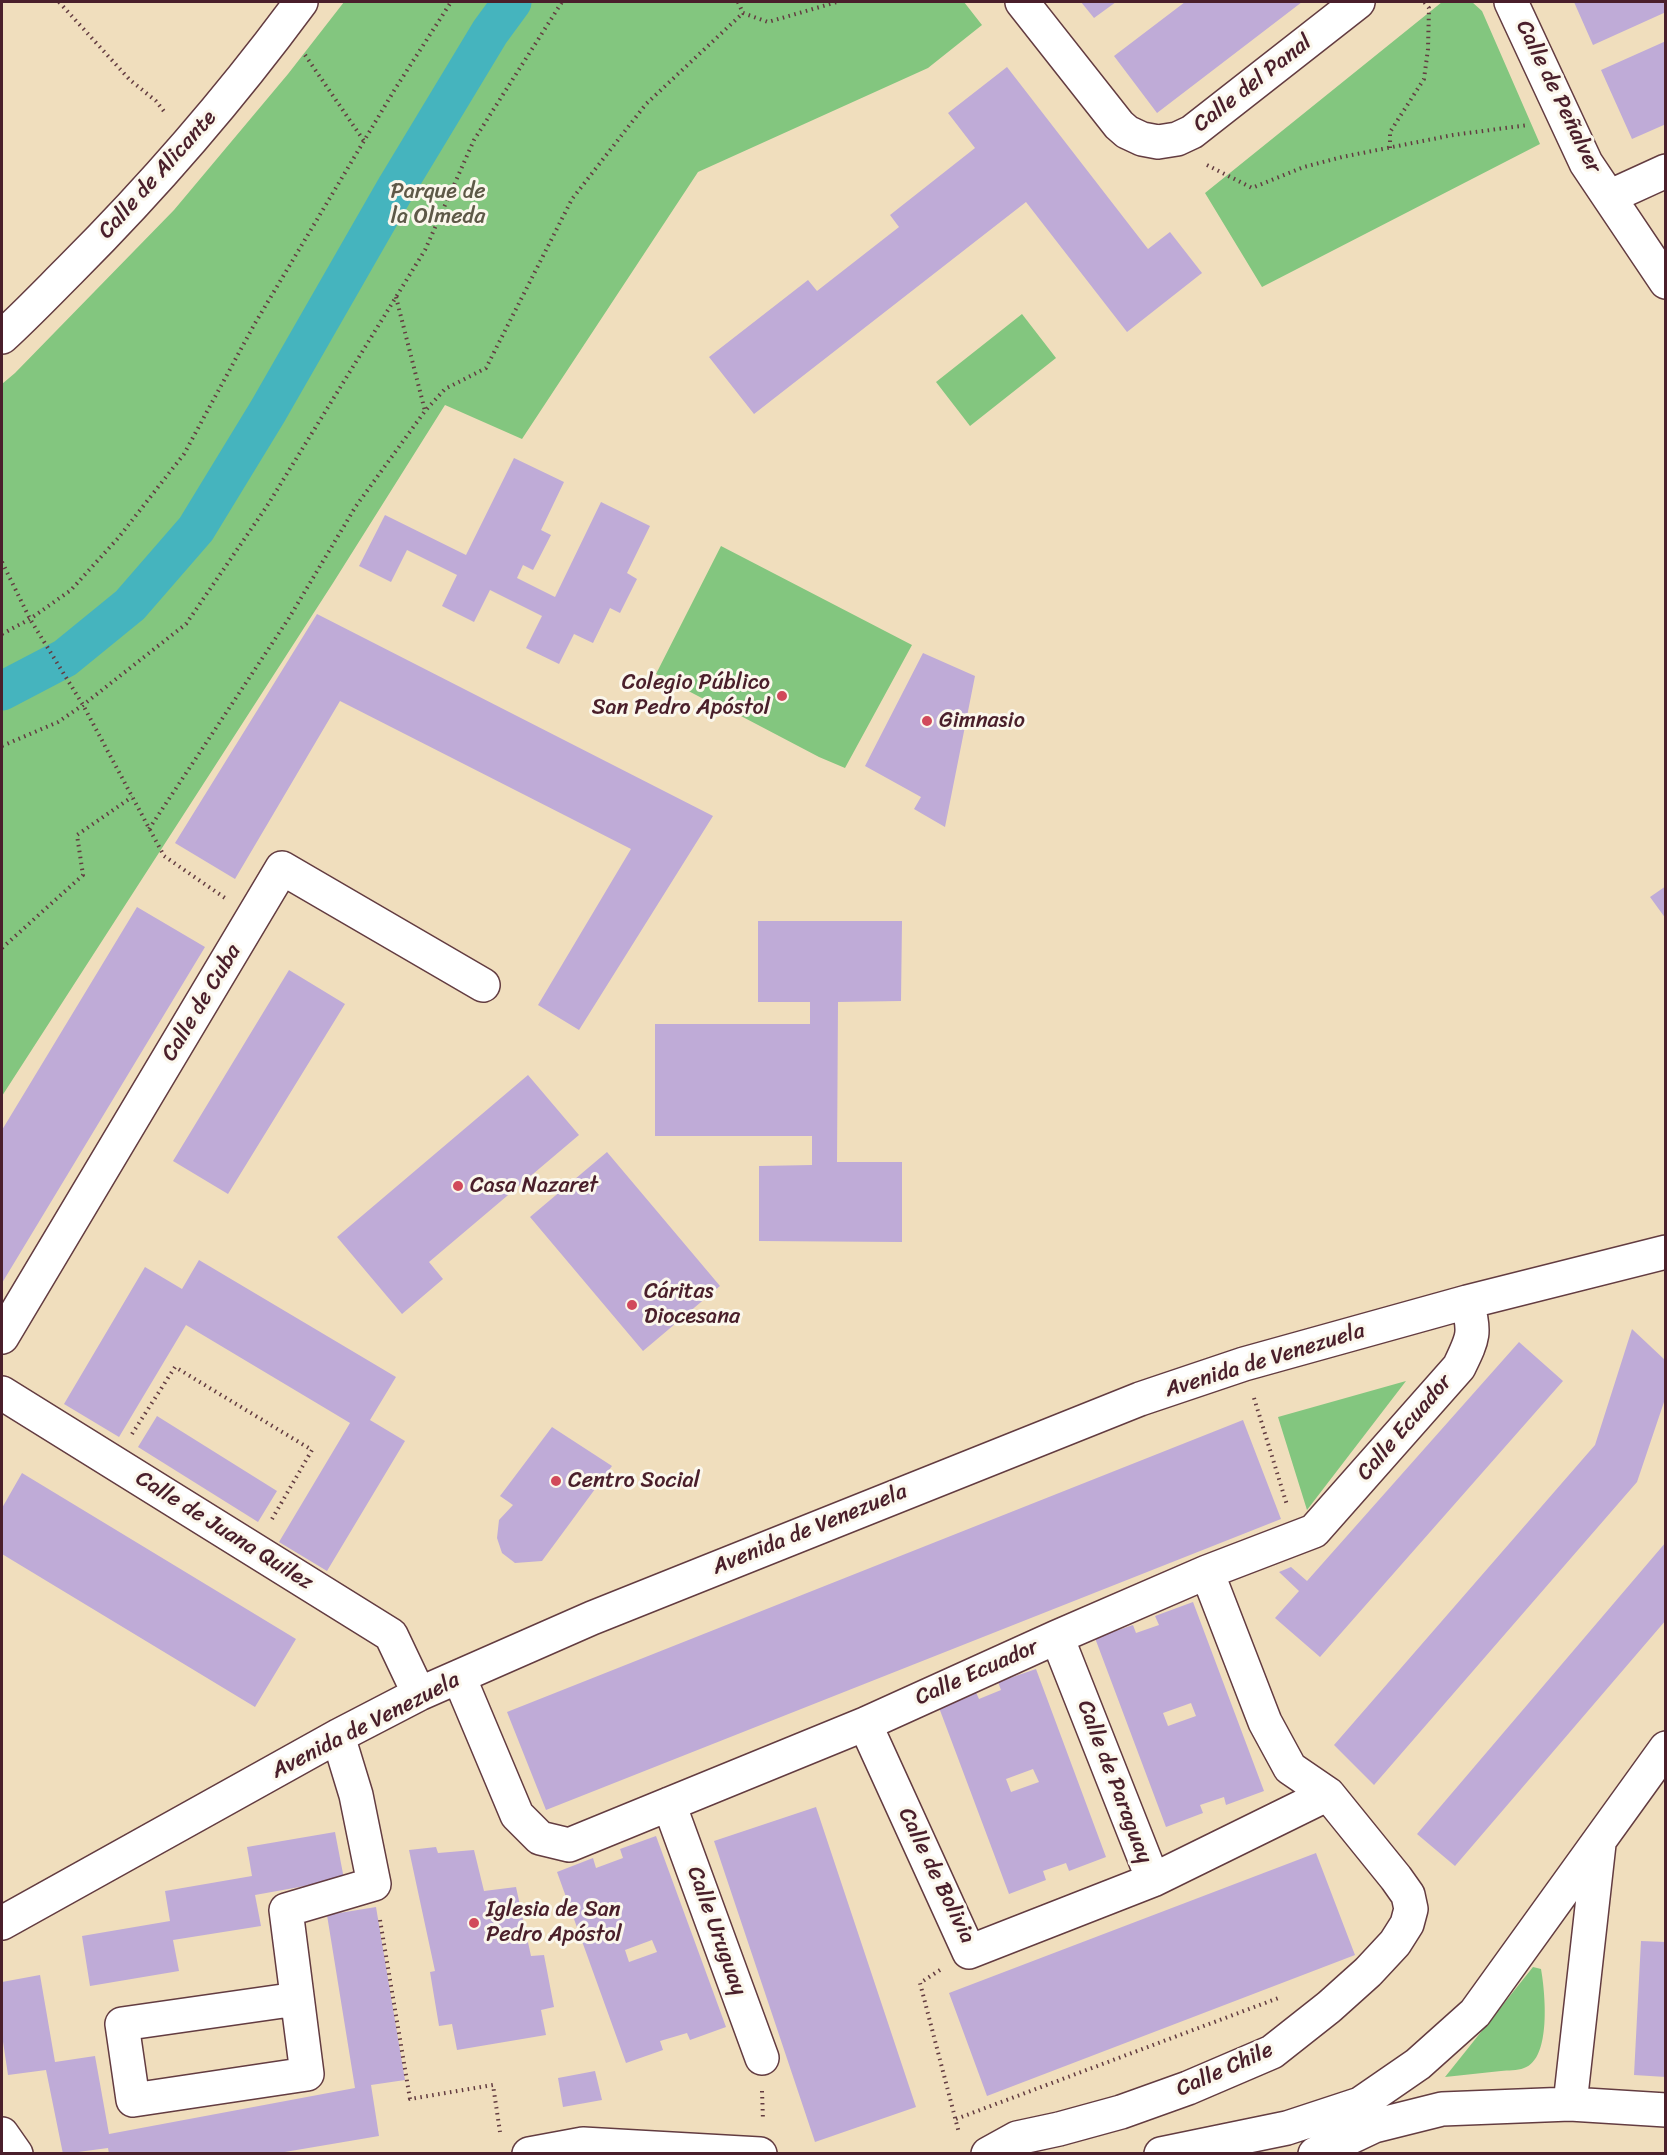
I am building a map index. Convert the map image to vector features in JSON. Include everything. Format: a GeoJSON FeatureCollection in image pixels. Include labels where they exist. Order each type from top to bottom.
{"type":"FeatureCollection","features":[{"type":"Feature","properties":{"kind":"street","name":"Calle del Panal"},"geometry":{"type":"LineString","coordinates":[[1022,2],[1119,125],[1134,136],[1150,141],[1167,141],[1185,136],[1358,2]]}},
{"type":"Feature","properties":{"kind":"street","name":"Calle de Peñalver"},"geometry":{"type":"LineString","coordinates":[[1511,2],[1586,163],[1665,282]]}},
{"type":"Feature","properties":{"kind":"street","name":"Calle de Alicante"},"geometry":{"type":"LineString","coordinates":[[2,337],[102,238],[190,143],[258,61],[292,14]]}},
{"type":"Feature","properties":{"kind":"street"},"geometry":{"type":"LineString","coordinates":[[1609,197],[1665,171]]}},
{"type":"Feature","properties":{"kind":"street","name":"Calle de Cuba"},"geometry":{"type":"LineString","coordinates":[[2,1337],[282,868],[483,985]]}},
{"type":"Feature","properties":{"kind":"street","name":"Avenida de Venezuela"},"geometry":{"type":"LineString","coordinates":[[2,1923],[418,1694],[592,1618],[1118,1408],[1244,1364],[1467,1302],[1665,1251]]}},
{"type":"Feature","properties":{"kind":"street","name":"Calle Ecuador"},"geometry":{"type":"LineString","coordinates":[[459,1677],[517,1815],[540,1838],[569,1845],[865,1724],[1207,1572],[1314,1531],[1459,1367],[1472,1339],[1473,1321],[1467,1302]]}},
{"type":"Feature","properties":{"kind":"street","name":"Calle de Juana Quilez"},"geometry":{"type":"LineString","coordinates":[[2,1393],[391,1635],[418,1694]]}},
{"type":"Feature","properties":{"kind":"street"},"geometry":{"type":"LineString","coordinates":[[1207,1572],[1265,1722],[1290,1768],[1328,1794]]}},
{"type":"Feature","properties":{"kind":"street","name":"Calle de Paraguay"},"geometry":{"type":"LineString","coordinates":[[1057,1637],[1153,1880],[1328,1794]]}},
{"type":"Feature","properties":{"kind":"street","name":"Calle de Bolivia"},"geometry":{"type":"LineString","coordinates":[[865,1724],[969,1952],[1153,1880]]}},
{"type":"Feature","properties":{"kind":"street"},"geometry":{"type":"LineString","coordinates":[[297,1999],[122,2024],[133,2100],[307,2074],[286,1910],[374,1884],[356,1795],[338,1736]]}},
{"type":"Feature","properties":{"kind":"street"},"geometry":{"type":"LineString","coordinates":[[1161,2154],[1287,2128],[1360,2104],[1418,2064],[1475,2013],[1665,1748]]}},
{"type":"Feature","properties":{"kind":"street","name":"Calle Chile"},"geometry":{"type":"LineString","coordinates":[[988,2154],[1017,2138],[1121,2112],[1188,2088],[1272,2052],[1329,2007],[1368,1972],[1395,1943],[1407,1924],[1411,1909],[1408,1895],[1328,1794]]}},
{"type":"Feature","properties":{"kind":"street","name":"Calle Uruguay"},"geometry":{"type":"LineString","coordinates":[[669,1804],[762,2058]]}},
{"type":"Feature","properties":{"kind":"street"},"geometry":{"type":"LineString","coordinates":[[1570,2104],[1599,1841]]}},
{"type":"Feature","properties":{"kind":"street"},"geometry":{"type":"LineString","coordinates":[[1315,2154],[1374,2126],[1442,2109],[1570,2104],[1665,2110]]}},
{"type":"Feature","properties":{"kind":"street"},"geometry":{"type":"LineString","coordinates":[[2,2134],[16,2154]]}},
{"type":"Feature","properties":{"kind":"street"},"geometry":{"type":"LineString","coordinates":[[515,2148],[583,2144],[761,2142]]}},
{"type":"Feature","properties":{"kind":"path"},"geometry":{"type":"LineString","coordinates":[[59,2],[130,80],[156,101],[190,143]]}},
{"type":"Feature","properties":{"kind":"path"},"geometry":{"type":"LineString","coordinates":[[2,634],[30,619],[71,590],[119,537],[184,454],[254,325],[364,141],[451,2]]}},
{"type":"Feature","properties":{"kind":"path"},"geometry":{"type":"LineString","coordinates":[[2,746],[58,722],[186,624],[267,506],[426,250],[474,140],[562,2]]}},
{"type":"Feature","properties":{"kind":"path"},"geometry":{"type":"LineString","coordinates":[[738,2],[742,13]]}},
{"type":"Feature","properties":{"kind":"path"},"geometry":{"type":"LineString","coordinates":[[742,13],[768,22],[837,2]]}},
{"type":"Feature","properties":{"kind":"path"},"geometry":{"type":"LineString","coordinates":[[1390,148],[1390,132],[1424,79],[1428,49],[1429,8],[1424,2]]}},
{"type":"Feature","properties":{"kind":"path"},"geometry":{"type":"LineString","coordinates":[[149,829],[289,618],[356,506],[425,411],[445,389],[486,368],[572,199],[646,104],[742,13]]}},
{"type":"Feature","properties":{"kind":"path"},"geometry":{"type":"LineString","coordinates":[[292,14],[364,141]]}},
{"type":"Feature","properties":{"kind":"path"},"geometry":{"type":"LineString","coordinates":[[1185,136],[1206,165],[1252,188],[1304,167],[1390,148],[1453,135],[1566,120]]}},
{"type":"Feature","properties":{"kind":"path"},"geometry":{"type":"LineString","coordinates":[[396,296],[425,411]]}},
{"type":"Feature","properties":{"kind":"path"},"geometry":{"type":"LineString","coordinates":[[2,562],[34,627],[83,705],[164,856],[254,917]]}},
{"type":"Feature","properties":{"kind":"path"},"geometry":{"type":"LineString","coordinates":[[2,948],[83,875],[77,835],[132,797]]}},
{"type":"Feature","properties":{"kind":"path"},"geometry":{"type":"LineString","coordinates":[[1244,1364],[1297,1538]]}},
{"type":"Feature","properties":{"kind":"path"},"geometry":{"type":"LineString","coordinates":[[114,1463],[175,1367],[312,1450],[254,1550]]}},
{"type":"Feature","properties":{"kind":"path"},"geometry":{"type":"LineString","coordinates":[[374,1884],[410,2099],[493,2085],[515,2148]]}},
{"type":"Feature","properties":{"kind":"path"},"geometry":{"type":"LineString","coordinates":[[960,2136],[920,1983],[969,1952]]}},
{"type":"Feature","properties":{"kind":"path"},"geometry":{"type":"LineString","coordinates":[[956,2119],[1290,1993]]}},
{"type":"Feature","properties":{"kind":"path"},"geometry":{"type":"LineString","coordinates":[[761,2142],[762,2058]]}},
{"type":"Feature","properties":{"kind":"green space","name":"Parque de la Olmeda"},"geometry":{"type":"Polygon","coordinates":[[[344,2],[964,2],[982,25],[928,68],[698,172],[522,439],[445,405],[2,1096],[2,384],[174,210],[288,74],[344,2]]]}},
{"type":"Feature","properties":{"kind":"green space"},"geometry":{"type":"Polygon","coordinates":[[[1442,2],[1472,2],[1482,11],[1540,144],[1262,287],[1205,193],[1442,2]]]}},
{"type":"Feature","properties":{"kind":"green space"},"geometry":{"type":"Polygon","coordinates":[[[1022,314],[1056,358],[970,426],[936,382],[1022,314]]]}},
{"type":"Feature","properties":{"kind":"green space"},"geometry":{"type":"Polygon","coordinates":[[[721,546],[912,645],[845,768],[739,715],[738,717],[656,674],[721,546]]]}},
{"type":"Feature","properties":{"kind":"green space"},"geometry":{"type":"Polygon","coordinates":[[[1406,1381],[1307,1510],[1278,1417],[1406,1381]]]}},
{"type":"Feature","properties":{"kind":"green space"},"geometry":{"type":"Polygon","coordinates":[[[1533,1967],[1541,1969],[1545,2008],[1543,2039],[1533,2062],[1518,2070],[1445,2077],[1533,1967]]]}},
{"type":"Feature","properties":{"kind":"building"},"geometry":{"type":"Polygon","coordinates":[[[1081,2],[1116,2],[1094,18],[1081,2]]]}},
{"type":"Feature","properties":{"kind":"building"},"geometry":{"type":"Polygon","coordinates":[[[1185,2],[1302,2],[1157,113],[1114,56],[1185,2]]]}},
{"type":"Feature","properties":{"kind":"building"},"geometry":{"type":"Polygon","coordinates":[[[1574,2],[1666,2],[1666,12],[1593,45],[1574,2]]]}},
{"type":"Feature","properties":{"kind":"building"},"geometry":{"type":"Polygon","coordinates":[[[1666,41],[1666,124],[1632,139],[1601,70],[1666,41]]]}},
{"type":"Feature","properties":{"kind":"building"},"geometry":{"type":"Polygon","coordinates":[[[1007,67],[1148,249],[1170,232],[1202,273],[1127,332],[1026,202],[754,414],[709,357],[808,280],[817,291],[899,227],[890,215],[975,148],[948,113],[1007,67]]]}},
{"type":"Feature","properties":{"kind":"building"},"geometry":{"type":"Polygon","coordinates":[[[514,458],[564,482],[541,530],[551,535],[533,570],[523,565],[517,578],[555,597],[601,502],[650,526],[627,573],[637,579],[620,613],[610,608],[593,643],[574,634],[559,664],[526,648],[542,616],[490,590],[474,622],[442,606],[457,575],[407,550],[391,582],[359,566],[385,515],[466,555],[514,458]]]}},
{"type":"Feature","properties":{"kind":"building"},"geometry":{"type":"Polygon","coordinates":[[[317,614],[713,816],[579,1030],[538,1005],[631,849],[340,701],[235,879],[175,843],[317,614]]]}},
{"type":"Feature","properties":{"kind":"building","name":"Gimnasio"},"geometry":{"type":"Polygon","coordinates":[[[923,653],[975,676],[945,827],[914,809],[921,797],[865,766],[923,653]]]}},
{"type":"Feature","properties":{"kind":"building"},"geometry":{"type":"Polygon","coordinates":[[[1666,886],[1666,919],[1650,897],[1666,886]]]}},
{"type":"Feature","properties":{"kind":"building"},"geometry":{"type":"Polygon","coordinates":[[[137,907],[205,947],[2,1283],[2,1130],[137,907]]]}},
{"type":"Feature","properties":{"kind":"building"},"geometry":{"type":"Polygon","coordinates":[[[758,921],[902,921],[901,1001],[838,1002],[837,1162],[902,1162],[902,1242],[759,1241],[759,1166],[812,1165],[812,1136],[655,1136],[655,1024],[810,1024],[810,1002],[758,1002],[758,921]]]}},
{"type":"Feature","properties":{"kind":"building"},"geometry":{"type":"Polygon","coordinates":[[[289,970],[345,1004],[228,1194],[173,1161],[289,970]]]}},
{"type":"Feature","properties":{"kind":"building","name":"Casa Nazaret"},"geometry":{"type":"Polygon","coordinates":[[[528,1075],[579,1135],[429,1262],[443,1279],[402,1314],[337,1237],[528,1075]]]}},
{"type":"Feature","properties":{"kind":"building"},"geometry":{"type":"Polygon","coordinates":[[[607,1152],[720,1286],[643,1351],[530,1217],[607,1152]]]}},
{"type":"Feature","properties":{"kind":"building"},"geometry":{"type":"Polygon","coordinates":[[[199,1260],[396,1377],[370,1420],[405,1441],[327,1571],[279,1542],[350,1423],[186,1325],[119,1437],[64,1404],[145,1267],[182,1289],[199,1260]]]}},
{"type":"Feature","properties":{"kind":"building"},"geometry":{"type":"Polygon","coordinates":[[[1632,1329],[1666,1361],[1666,1396],[1637,1482],[1374,1785],[1334,1745],[1595,1445],[1632,1329]]]}},
{"type":"Feature","properties":{"kind":"building"},"geometry":{"type":"Polygon","coordinates":[[[1519,1342],[1563,1381],[1320,1657],[1275,1618],[1299,1591],[1279,1572],[1291,1567],[1307,1581],[1519,1342]]]}},
{"type":"Feature","properties":{"kind":"building"},"geometry":{"type":"Polygon","coordinates":[[[157,1416],[277,1491],[258,1522],[138,1447],[157,1416]]]}},
{"type":"Feature","properties":{"kind":"building"},"geometry":{"type":"Polygon","coordinates":[[[1243,1420],[1281,1519],[546,1810],[507,1712],[1243,1420]]]}},
{"type":"Feature","properties":{"kind":"building","name":"Centro Social"},"geometry":{"type":"Polygon","coordinates":[[[552,1427],[612,1466],[542,1561],[515,1563],[502,1553],[497,1538],[499,1520],[513,1505],[500,1496],[552,1427]]]}},
{"type":"Feature","properties":{"kind":"building"},"geometry":{"type":"Polygon","coordinates":[[[22,1473],[296,1639],[255,1707],[2,1554],[2,1508],[22,1473]]]}},
{"type":"Feature","properties":{"kind":"building"},"geometry":{"type":"Polygon","coordinates":[[[1666,1542],[1666,1620],[1455,1866],[1417,1834],[1666,1542]]]}},
{"type":"Feature","properties":{"kind":"building"},"geometry":{"type":"Polygon","coordinates":[[[1193,1602],[1264,1791],[1226,1805],[1224,1797],[1200,1805],[1203,1813],[1166,1827],[1095,1638],[1133,1625],[1136,1633],[1159,1625],[1155,1616],[1193,1602]],[[1191,1703],[1163,1713],[1168,1726],[1196,1716],[1191,1703]]]}},
{"type":"Feature","properties":{"kind":"building"},"geometry":{"type":"Polygon","coordinates":[[[1036,1669],[1106,1857],[1069,1871],[1066,1863],[1043,1871],[1046,1880],[1009,1894],[938,1705],[975,1690],[979,1699],[1001,1690],[998,1682],[1036,1669]],[[1033,1769],[1006,1779],[1011,1792],[1039,1782],[1033,1769]]]}},
{"type":"Feature","properties":{"kind":"building"},"geometry":{"type":"Polygon","coordinates":[[[816,1807],[916,2107],[815,2142],[714,1841],[816,1807]]]}},
{"type":"Feature","properties":{"kind":"building"},"geometry":{"type":"Polygon","coordinates":[[[335,1832],[344,1879],[255,1895],[261,1926],[173,1940],[179,1971],[90,1986],[82,1936],[170,1921],[165,1891],[252,1876],[247,1847],[335,1832]]]}},
{"type":"Feature","properties":{"kind":"building"},"geometry":{"type":"Polygon","coordinates":[[[656,1836],[726,2027],[690,2040],[687,2033],[660,2041],[663,2050],[626,2063],[557,1872],[593,1858],[596,1868],[623,1858],[620,1849],[656,1836]],[[652,1940],[625,1950],[629,1962],[657,1952],[652,1940]]]}},
{"type":"Feature","properties":{"kind":"building","name":"Iglesia de San Pedro Apóstol"},"geometry":{"type":"Polygon","coordinates":[[[436,1847],[438,1853],[474,1850],[484,1891],[516,1887],[531,1956],[544,1955],[554,2007],[541,2010],[546,2035],[457,2050],[452,2024],[439,2026],[430,1972],[435,1971],[409,1850],[436,1847]]]}},
{"type":"Feature","properties":{"kind":"building"},"geometry":{"type":"Polygon","coordinates":[[[1316,1853],[1355,1955],[987,2096],[949,1993],[1316,1853]]]}},
{"type":"Feature","properties":{"kind":"building"},"geometry":{"type":"Polygon","coordinates":[[[376,1907],[405,2080],[371,2085],[379,2136],[273,2154],[109,2154],[108,2148],[63,2154],[46,2070],[8,2075],[2,2035],[2,1982],[40,1975],[55,2062],[95,2056],[109,2134],[355,2088],[327,1915],[376,1907]]]}},
{"type":"Feature","properties":{"kind":"building"},"geometry":{"type":"Polygon","coordinates":[[[1641,1941],[1666,1942],[1666,2077],[1634,2075],[1641,1941]]]}},
{"type":"Feature","properties":{"kind":"building"},"geometry":{"type":"Polygon","coordinates":[[[595,2071],[602,2100],[563,2107],[558,2078],[595,2071]]]}},
{"type":"Feature","properties":{"kind":"waterway"},"geometry":{"type":"LineString","coordinates":[[2,691],[65,658],[130,605],[196,529],[268,411],[397,186],[490,32],[512,2]]}},
{"type":"Feature","properties":{"kind":"place","name":"Colegio Público San Pedro Apóstol"},"geometry":{"type":"Point","coordinates":[782,696]}},
{"type":"Feature","properties":{"kind":"place","name":"Gimnasio"},"geometry":{"type":"Point","coordinates":[927,721]}},
{"type":"Feature","properties":{"kind":"place","name":"Casa Nazaret"},"geometry":{"type":"Point","coordinates":[458,1186]}},
{"type":"Feature","properties":{"kind":"place","name":"Cáritas Diocesana"},"geometry":{"type":"Point","coordinates":[632,1305]}},
{"type":"Feature","properties":{"kind":"place","name":"Centro Social"},"geometry":{"type":"Point","coordinates":[556,1481]}},
{"type":"Feature","properties":{"kind":"place","name":"Iglesia de San Pedro Apóstol"},"geometry":{"type":"Point","coordinates":[474,1923]}}]}
